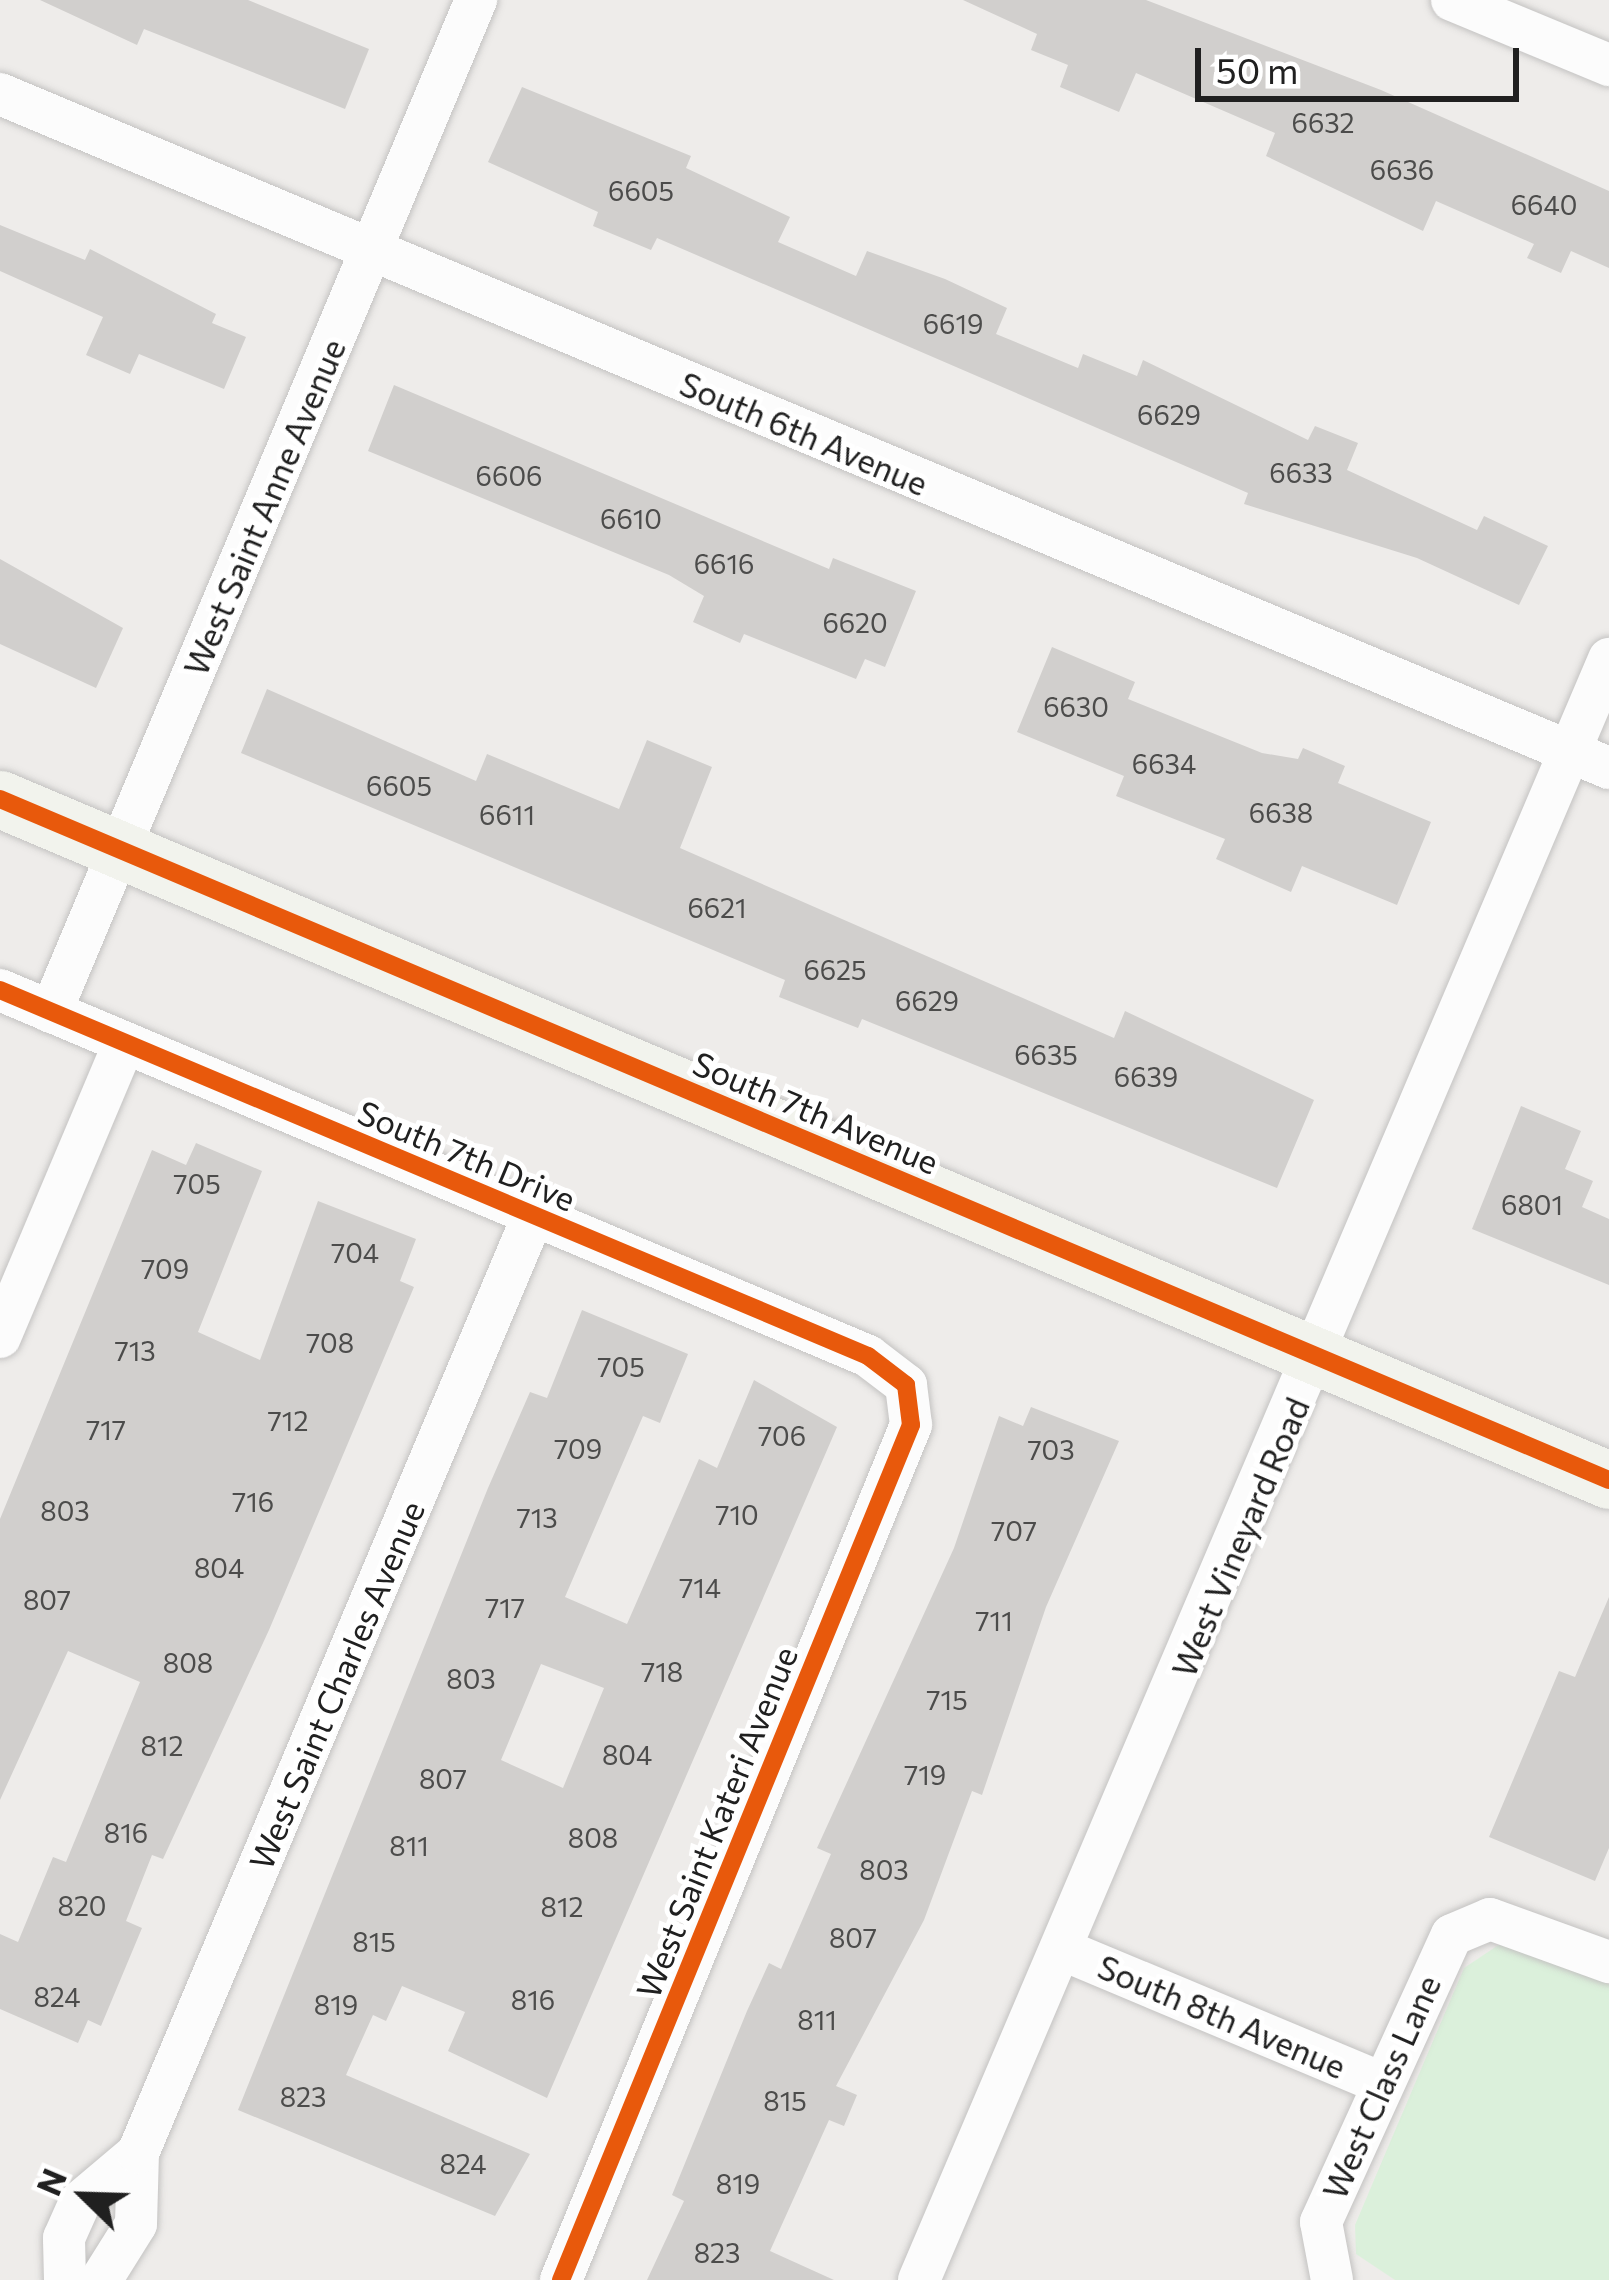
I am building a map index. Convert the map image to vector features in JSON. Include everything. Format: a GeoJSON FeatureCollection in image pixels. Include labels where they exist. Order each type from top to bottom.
{"type":"FeatureCollection","features":[{"type":"Feature","properties":{"kind":"main road","name":"South 7th Avenue"},"geometry":{"type":"LineString","coordinates":[[0,799],[1609,1480]]}},
{"type":"Feature","properties":{"kind":"street","name":"West Saint Anne Avenue"},"geometry":{"type":"LineString","coordinates":[[51,1012],[476,0]]}},
{"type":"Feature","properties":{"kind":"street"},"geometry":{"type":"LineString","coordinates":[[1452,0],[1609,65]]}},
{"type":"Feature","properties":{"kind":"street","name":"South 6th Avenue"},"geometry":{"type":"LineString","coordinates":[[0,94],[1609,768]]}},
{"type":"Feature","properties":{"kind":"street","name":"West Vineyard Road"},"geometry":{"type":"LineString","coordinates":[[920,2280],[1317,1357],[1609,659]]}},
{"type":"Feature","properties":{"kind":"street","name":"South 7th Drive"},"geometry":{"type":"LineString","coordinates":[[0,990],[868,1356],[906,1385]]}},
{"type":"Feature","properties":{"kind":"street"},"geometry":{"type":"LineString","coordinates":[[0,1337],[124,1042]]}},
{"type":"Feature","properties":{"kind":"street","name":"West Saint Charles Avenue"},"geometry":{"type":"LineString","coordinates":[[101,2280],[136,2224],[138,2153],[533,1216]]}},
{"type":"Feature","properties":{"kind":"street","name":"West Saint Kateri Avenue"},"geometry":{"type":"LineString","coordinates":[[561,2280],[911,1425],[906,1385]]}},
{"type":"Feature","properties":{"kind":"street","name":"West Class Lane"},"geometry":{"type":"LineString","coordinates":[[1327,2273],[1322,2222],[1438,1958],[1472,1920],[1609,1962]]}},
{"type":"Feature","properties":{"kind":"street","name":"South 8th Avenue"},"geometry":{"type":"LineString","coordinates":[[1061,1948],[1383,2084]]}},
{"type":"Feature","properties":{"kind":"street","name":"West Saint Charles Avenue"},"geometry":{"type":"LineString","coordinates":[[65,2280],[64,2238],[80,2202],[138,2153]]}},
{"type":"Feature","properties":{"kind":"green space"},"geometry":{"type":"Polygon","coordinates":[[[1500,1944],[1609,1984],[1609,2280],[1395,2280],[1356,2254],[1355,2225],[1464,1968],[1500,1944]]]}},
{"type":"Feature","properties":{"kind":"building"},"geometry":{"type":"Polygon","coordinates":[[[40,0],[248,0],[369,49],[345,109],[144,29],[137,45],[40,0]]]}},
{"type":"Feature","properties":{"kind":"building"},"geometry":{"type":"Polygon","coordinates":[[[963,0],[1146,0],[1381,90],[1609,191],[1609,268],[1571,251],[1561,273],[1527,258],[1534,244],[1436,201],[1423,231],[1266,156],[1275,133],[1136,73],[1119,112],[1060,87],[1068,65],[1031,50],[1037,34],[963,0]]]}},
{"type":"Feature","properties":{"kind":"building"},"geometry":{"type":"Polygon","coordinates":[[[522,87],[691,156],[686,168],[790,217],[778,242],[856,276],[867,251],[945,279],[1007,308],[996,334],[1078,368],[1083,354],[1137,376],[1143,360],[1308,440],[1315,426],[1358,443],[1347,470],[1477,530],[1484,516],[1548,546],[1519,605],[1417,558],[1244,504],[1248,493],[657,238],[651,250],[593,226],[598,212],[488,162],[522,87]]]}},
{"type":"Feature","properties":{"kind":"building"},"geometry":{"type":"Polygon","coordinates":[[[0,225],[85,260],[90,249],[216,314],[212,323],[246,337],[224,389],[139,354],[130,374],[86,355],[103,317],[0,271],[0,225]]]}},
{"type":"Feature","properties":{"kind":"building"},"geometry":{"type":"Polygon","coordinates":[[[394,385],[829,569],[833,558],[916,591],[885,667],[865,659],[856,679],[744,634],[740,643],[693,622],[704,596],[669,575],[368,451],[394,385]]]}},
{"type":"Feature","properties":{"kind":"building"},"geometry":{"type":"Polygon","coordinates":[[[0,559],[123,628],[96,688],[0,644],[0,559]]]}},
{"type":"Feature","properties":{"kind":"building"},"geometry":{"type":"Polygon","coordinates":[[[1052,647],[1135,682],[1128,699],[1262,753],[1298,759],[1303,748],[1345,766],[1338,783],[1431,822],[1397,905],[1302,866],[1291,892],[1216,859],[1225,839],[1116,796],[1124,776],[1017,732],[1052,647]]]}},
{"type":"Feature","properties":{"kind":"building"},"geometry":{"type":"Polygon","coordinates":[[[267,689],[476,781],[487,754],[619,809],[647,740],[712,767],[680,848],[1114,1038],[1125,1011],[1314,1100],[1277,1188],[862,1019],[858,1028],[779,997],[785,980],[241,753],[267,689]]]}},
{"type":"Feature","properties":{"kind":"building"},"geometry":{"type":"Polygon","coordinates":[[[1521,1106],[1581,1131],[1565,1169],[1593,1181],[1582,1207],[1609,1219],[1609,1285],[1472,1229],[1521,1106]]]}},
{"type":"Feature","properties":{"kind":"building"},"geometry":{"type":"Polygon","coordinates":[[[196,1143],[262,1171],[198,1332],[260,1360],[318,1201],[416,1239],[400,1281],[414,1287],[269,1630],[163,1859],[152,1855],[126,1921],[142,1928],[101,2026],[88,2020],[78,2043],[0,2009],[0,1934],[18,1942],[53,1857],[66,1862],[140,1682],[68,1651],[0,1800],[0,1519],[152,1150],[186,1165],[196,1143]]]}},
{"type":"Feature","properties":{"kind":"building"},"geometry":{"type":"Polygon","coordinates":[[[582,1310],[688,1354],[660,1423],[643,1416],[565,1597],[627,1624],[699,1459],[717,1468],[754,1380],[837,1427],[547,2098],[448,2051],[465,2012],[402,1986],[386,2021],[373,2015],[346,2075],[530,2154],[495,2216],[238,2110],[488,1488],[530,1392],[547,1398],[582,1310]],[[541,1664],[501,1760],[563,1788],[604,1688],[541,1664]]]}},
{"type":"Feature","properties":{"kind":"building"},"geometry":{"type":"Polygon","coordinates":[[[1031,1407],[1119,1441],[1046,1607],[982,1795],[972,1791],[924,1920],[836,2086],[857,2095],[844,2126],[829,2120],[770,2251],[834,2280],[647,2280],[684,2201],[672,2195],[747,2011],[769,1963],[781,1969],[831,1854],[817,1848],[954,1548],[999,1416],[1023,1426],[1031,1407]]]}},
{"type":"Feature","properties":{"kind":"building"},"geometry":{"type":"Polygon","coordinates":[[[1609,1597],[1609,1848],[1595,1881],[1489,1837],[1559,1671],[1575,1677],[1609,1597]]]}},
{"type":"Feature","properties":{"kind":"cycle path"},"geometry":{"type":"LineString","coordinates":[[0,799],[1609,1480]]}},
{"type":"Feature","properties":{"kind":"cycle path"},"geometry":{"type":"LineString","coordinates":[[0,990],[868,1356],[906,1385],[911,1425],[561,2280]]}}]}
